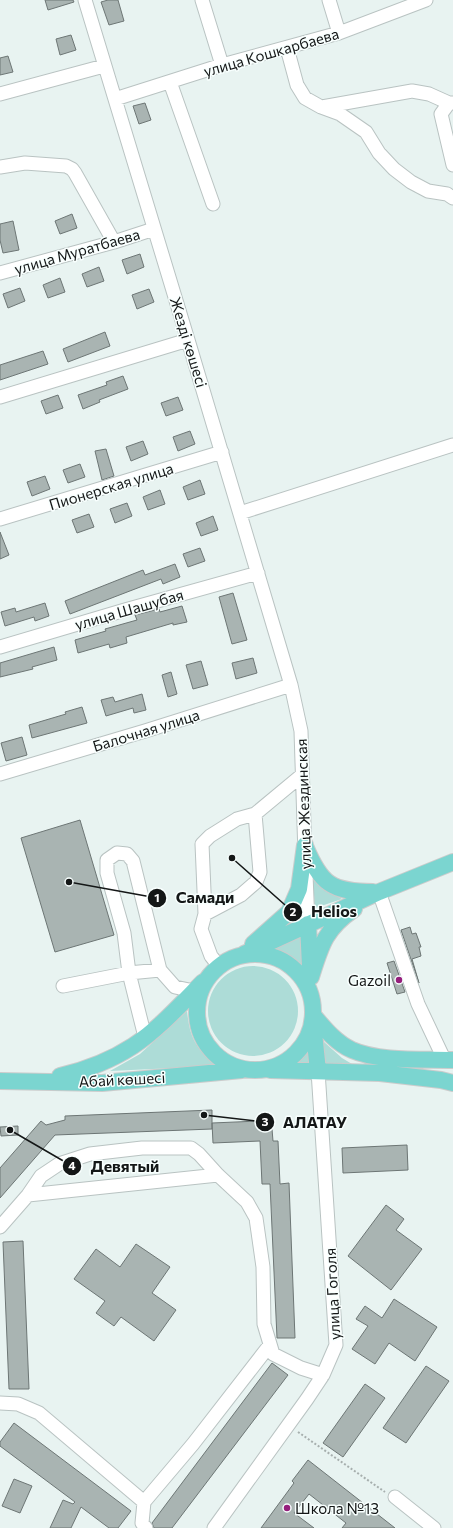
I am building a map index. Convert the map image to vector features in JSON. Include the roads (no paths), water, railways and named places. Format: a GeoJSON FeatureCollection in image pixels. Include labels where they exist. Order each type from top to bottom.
{"type":"FeatureCollection","features":[{"type":"Feature","properties":{"kind":"main road"},"geometry":{"type":"LineString","coordinates":[[304,845],[313,866],[319,875],[327,882],[340,889],[352,892],[378,892]]}},
{"type":"Feature","properties":{"kind":"main road"},"geometry":{"type":"LineString","coordinates":[[38,1081],[76,1072],[105,1062],[134,1046],[162,1023],[214,971],[255,943],[289,912],[298,889],[304,845]]}},
{"type":"Feature","properties":{"kind":"main road"},"geometry":{"type":"LineString","coordinates":[[235,958],[378,892],[453,862]]}},
{"type":"Feature","properties":{"kind":"main road"},"geometry":{"type":"LineString","coordinates":[[311,977],[322,942],[330,930],[350,912],[378,892]]}},
{"type":"Feature","properties":{"kind":"main road"},"geometry":{"type":"LineString","coordinates":[[308,924],[312,1010],[318,1071]]}},
{"type":"Feature","properties":{"kind":"main road"},"geometry":{"type":"LineString","coordinates":[[235,958],[251,954],[268,956],[284,963],[298,973],[307,988],[312,1010],[310,1031],[302,1046],[292,1057],[278,1066],[263,1070]]}},
{"type":"Feature","properties":{"kind":"main road"},"geometry":{"type":"LineString","coordinates":[[214,971],[201,990],[197,1007],[198,1024],[204,1040],[214,1054],[228,1064],[244,1070],[380,1073],[441,1080],[453,1083]]}},
{"type":"Feature","properties":{"kind":"main road"},"geometry":{"type":"LineString","coordinates":[[312,1010],[331,1035],[352,1049],[377,1057],[448,1059]]}},
{"type":"Feature","properties":{"kind":"main road","name":"Абай көшесі"},"geometry":{"type":"LineString","coordinates":[[0,1081],[102,1082],[244,1070]]}},
{"type":"Feature","properties":{"kind":"street","name":"Жезді көшесі"},"geometry":{"type":"LineString","coordinates":[[85,0],[291,685]]}},
{"type":"Feature","properties":{"kind":"street"},"geometry":{"type":"LineString","coordinates":[[202,0],[222,65]]}},
{"type":"Feature","properties":{"kind":"street"},"geometry":{"type":"LineString","coordinates":[[329,0],[339,33]]}},
{"type":"Feature","properties":{"kind":"street","name":"улица Кошкарбаева"},"geometry":{"type":"LineString","coordinates":[[115,100],[222,65],[339,33],[426,0]]}},
{"type":"Feature","properties":{"kind":"street"},"geometry":{"type":"LineString","coordinates":[[287,48],[297,85],[305,98],[320,107],[340,114],[366,132],[379,153],[394,169],[411,182],[428,191],[446,194],[453,198]]}},
{"type":"Feature","properties":{"kind":"street"},"geometry":{"type":"LineString","coordinates":[[0,94],[104,66]]}},
{"type":"Feature","properties":{"kind":"street"},"geometry":{"type":"LineString","coordinates":[[170,82],[213,204]]}},
{"type":"Feature","properties":{"kind":"street"},"geometry":{"type":"LineString","coordinates":[[320,107],[412,91],[429,94],[451,103],[441,114],[453,165]]}},
{"type":"Feature","properties":{"kind":"street"},"geometry":{"type":"LineString","coordinates":[[0,168],[25,164],[66,166],[72,169],[114,242]]}},
{"type":"Feature","properties":{"kind":"street","name":"улица Муратбаева"},"geometry":{"type":"LineString","coordinates":[[0,273],[114,242],[154,229]]}},
{"type":"Feature","properties":{"kind":"street"},"geometry":{"type":"LineString","coordinates":[[0,397],[188,340]]}},
{"type":"Feature","properties":{"kind":"street"},"geometry":{"type":"LineString","coordinates":[[240,513],[453,445]]}},
{"type":"Feature","properties":{"kind":"street","name":"Пионерская улица"},"geometry":{"type":"LineString","coordinates":[[0,519],[222,452]]}},
{"type":"Feature","properties":{"kind":"street","name":"улица Шашубая"},"geometry":{"type":"LineString","coordinates":[[0,647],[117,612],[258,573]]}},
{"type":"Feature","properties":{"kind":"street","name":"Балочная улица"},"geometry":{"type":"LineString","coordinates":[[0,774],[145,731],[291,685]]}},
{"type":"Feature","properties":{"kind":"street","name":"улица Жездинская"},"geometry":{"type":"LineString","coordinates":[[291,685],[301,731],[308,924]]}},
{"type":"Feature","properties":{"kind":"street"},"geometry":{"type":"LineString","coordinates":[[214,971],[211,956],[200,929],[205,914],[202,844],[210,836],[237,820],[255,814],[302,775]]}},
{"type":"Feature","properties":{"kind":"street"},"geometry":{"type":"LineString","coordinates":[[205,914],[241,895],[256,882],[260,872],[255,814]]}},
{"type":"Feature","properties":{"kind":"street"},"geometry":{"type":"LineString","coordinates":[[145,1037],[129,973],[124,933],[107,873],[107,860],[117,853],[127,854],[133,861],[160,970],[175,987],[194,991]]}},
{"type":"Feature","properties":{"kind":"street"},"geometry":{"type":"LineString","coordinates":[[378,892],[418,1004],[448,1059]]}},
{"type":"Feature","properties":{"kind":"street"},"geometry":{"type":"LineString","coordinates":[[63,986],[129,973],[160,970]]}},
{"type":"Feature","properties":{"kind":"street","name":"улица Гоголя"},"geometry":{"type":"LineString","coordinates":[[214,1528],[288,1426],[322,1375],[336,1345],[318,1071]]}},
{"type":"Feature","properties":{"kind":"street"},"geometry":{"type":"LineString","coordinates":[[0,1227],[41,1176],[59,1164],[90,1154],[142,1148],[191,1148],[199,1154],[218,1175],[247,1202],[256,1218],[263,1268],[264,1324],[269,1346],[273,1354],[301,1368],[322,1375]]}},
{"type":"Feature","properties":{"kind":"street"},"geometry":{"type":"LineString","coordinates":[[28,1194],[218,1175]]}},
{"type":"Feature","properties":{"kind":"street"},"geometry":{"type":"LineString","coordinates":[[146,1528],[142,1523],[144,1502],[202,1432],[269,1346]]}},
{"type":"Feature","properties":{"kind":"street"},"geometry":{"type":"LineString","coordinates":[[0,1403],[18,1404],[39,1412],[144,1502]]}},
{"type":"Feature","properties":{"kind":"street"},"geometry":{"type":"LineString","coordinates":[[395,1497],[434,1528]]}},
{"type":"Feature","properties":{"kind":"place","name":"Helios"},"geometry":{"type":"Point","coordinates":[232,858]}},
{"type":"Feature","properties":{"kind":"place","name":"Самади"},"geometry":{"type":"Point","coordinates":[69,882]}},
{"type":"Feature","properties":{"kind":"place","name":"Gazoil"},"geometry":{"type":"Point","coordinates":[399,980]}},
{"type":"Feature","properties":{"kind":"place","name":"АЛАТАУ"},"geometry":{"type":"Point","coordinates":[204,1115]}},
{"type":"Feature","properties":{"kind":"place","name":"Девятый"},"geometry":{"type":"Point","coordinates":[10,1130]}},
{"type":"Feature","properties":{"kind":"place","name":"Школа №13"},"geometry":{"type":"Point","coordinates":[287,1508]}}]}
